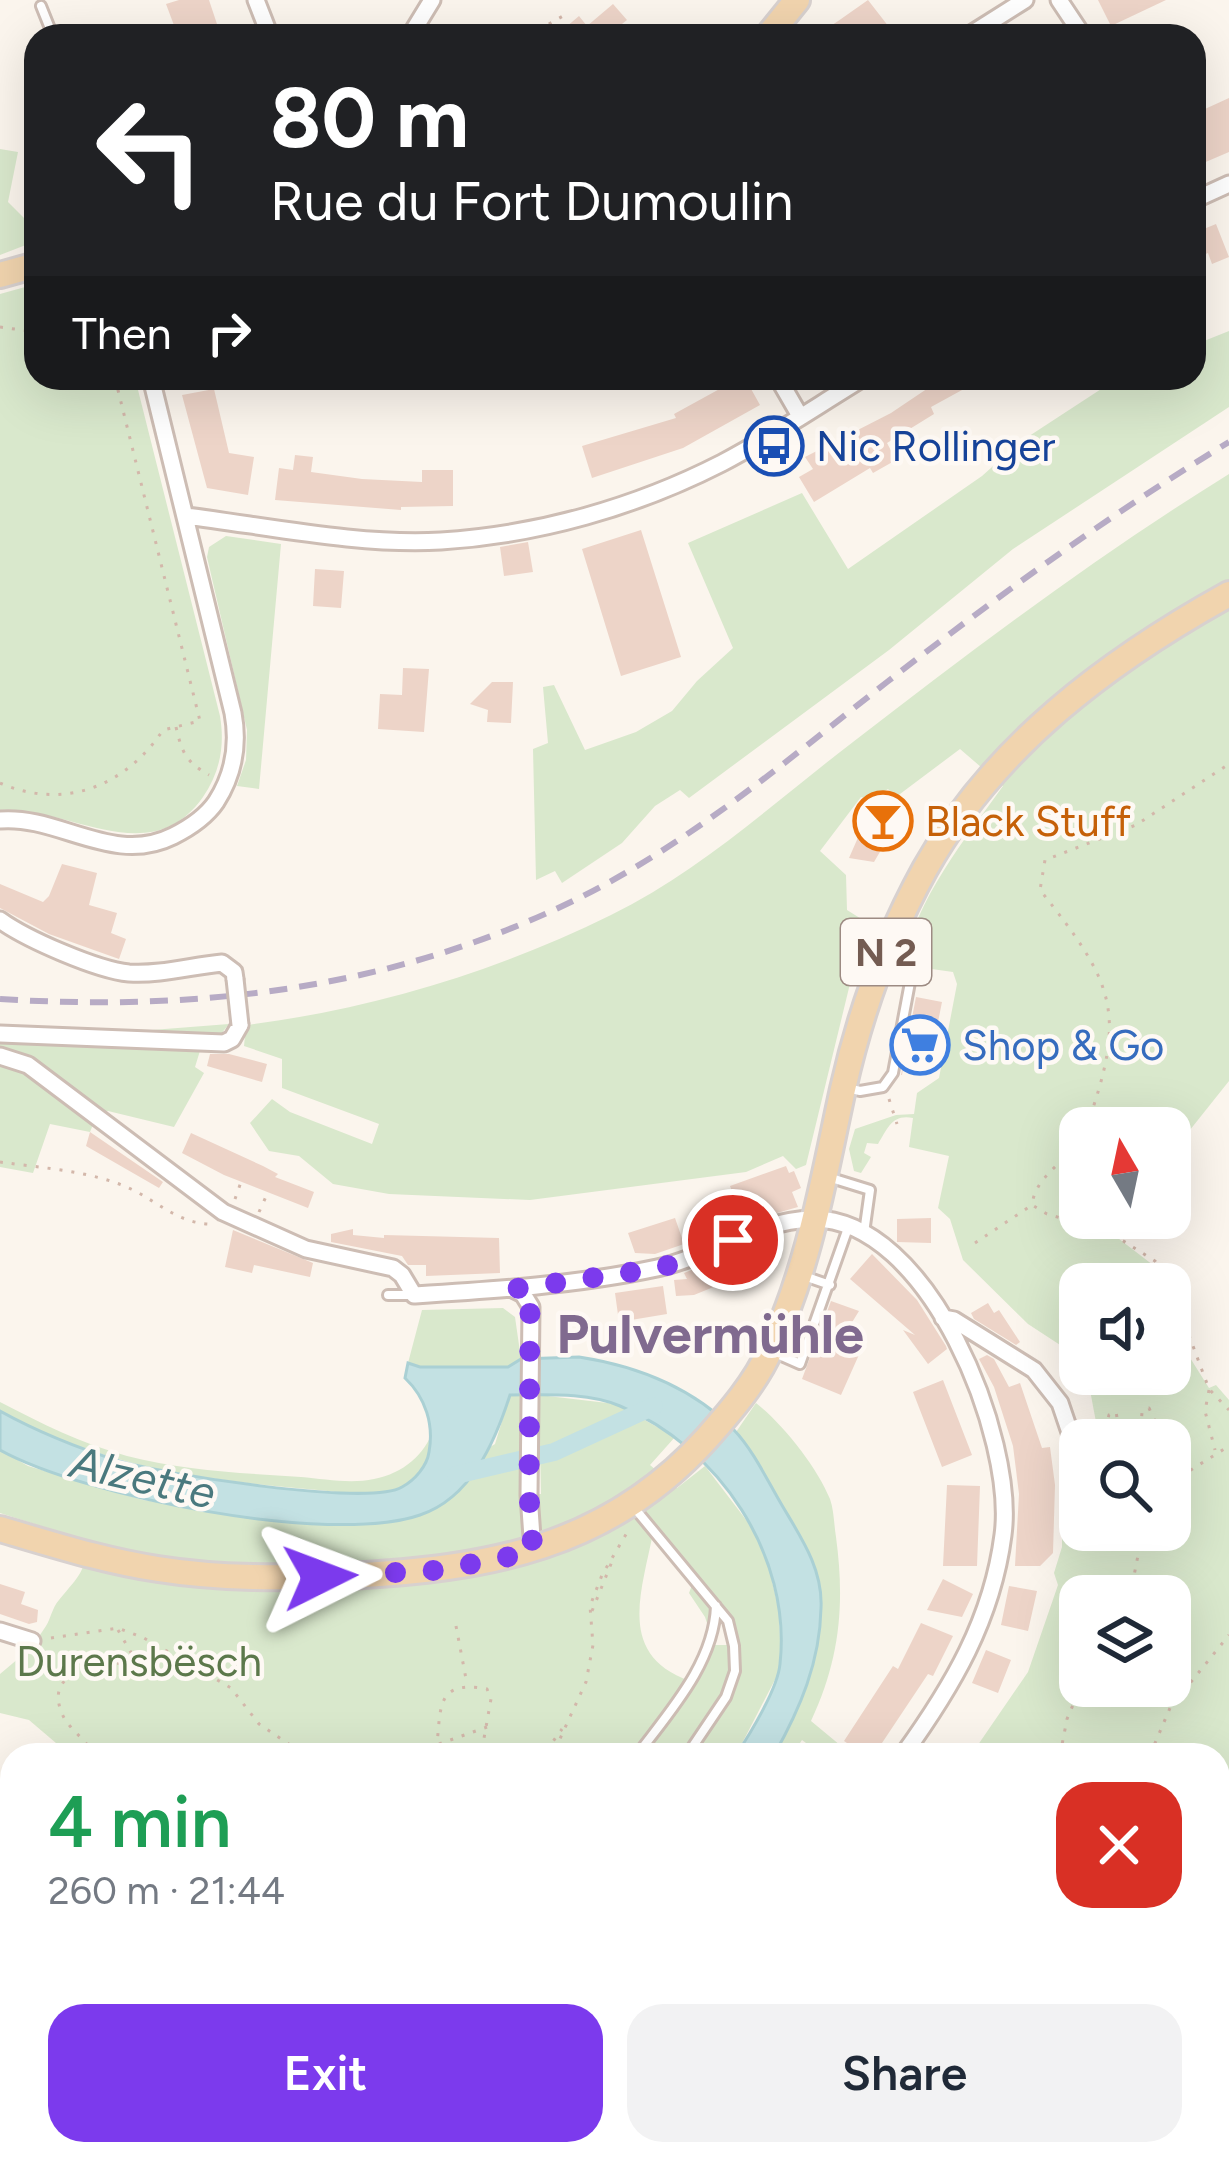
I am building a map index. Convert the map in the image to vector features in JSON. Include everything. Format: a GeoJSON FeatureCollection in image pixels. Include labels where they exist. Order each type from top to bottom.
{"type":"FeatureCollection","features":[{"type":"Feature","properties":{"kind":"main road"},"geometry":{"type":"LineString","coordinates":[[778,24],[797,0]]}},
{"type":"Feature","properties":{"kind":"main road","name":"N 2"},"geometry":{"type":"LineString","coordinates":[[0,1529],[155,1569],[223,1576],[283,1579],[440,1570],[533,1552],[582,1532],[665,1479],[744,1393],[770,1351],[814,1219],[844,1087],[879,968],[926,868],[981,787],[1022,741],[1099,675],[1229,594]]}},
{"type":"Feature","properties":{"kind":"street"},"geometry":{"type":"LineString","coordinates":[[987,24],[1025,0]]}},
{"type":"Feature","properties":{"kind":"street"},"geometry":{"type":"LineString","coordinates":[[0,820],[16,818],[109,844],[137,846],[165,840],[190,827],[212,808],[227,784],[235,758],[236,730],[154,390]]}},
{"type":"Feature","properties":{"kind":"street"},"geometry":{"type":"LineString","coordinates":[[785,390],[800,416]]}},
{"type":"Feature","properties":{"kind":"street"},"geometry":{"type":"LineString","coordinates":[[186,516],[338,536],[440,541],[546,526],[635,502],[723,462],[843,390]]}},
{"type":"Feature","properties":{"kind":"street"},"geometry":{"type":"LineString","coordinates":[[0,920],[125,973],[229,966],[236,979],[240,1024],[232,1040],[224,1043],[0,1034]]}},
{"type":"Feature","properties":{"kind":"street"},"geometry":{"type":"LineString","coordinates":[[0,1056],[28,1065],[228,1209],[306,1250],[393,1268],[414,1295],[513,1289],[661,1268],[759,1230],[814,1219],[856,1231],[891,1251],[943,1318],[981,1392],[999,1460],[1004,1531],[992,1592],[975,1640],[947,1694],[912,1743]]}},
{"type":"Feature","properties":{"kind":"street"},"geometry":{"type":"LineString","coordinates":[[513,1289],[527,1300],[530,1314],[533,1552]]}},
{"type":"Feature","properties":{"kind":"street"},"geometry":{"type":"LineString","coordinates":[[943,1318],[954,1320],[1034,1370],[1060,1403],[1065,1419]]}},
{"type":"Feature","properties":{"kind":"street"},"geometry":{"type":"LineString","coordinates":[[0,1630],[32,1641]]}},
{"type":"Feature","properties":{"kind":"lane"},"geometry":{"type":"LineString","coordinates":[[41,6],[48,24]]}},
{"type":"Feature","properties":{"kind":"lane"},"geometry":{"type":"LineString","coordinates":[[844,1087],[884,1087],[893,1073],[911,977],[879,968]]}},
{"type":"Feature","properties":{"kind":"lane"},"geometry":{"type":"LineString","coordinates":[[770,1351],[800,1364],[870,1190],[825,1176]]}},
{"type":"Feature","properties":{"kind":"lane"},"geometry":{"type":"LineString","coordinates":[[797,1273],[830,1286]]}},
{"type":"Feature","properties":{"kind":"lane"},"geometry":{"type":"LineString","coordinates":[[388,1295],[414,1295]]}},
{"type":"Feature","properties":{"kind":"lane"},"geometry":{"type":"LineString","coordinates":[[631,1504],[728,1621],[735,1671],[726,1697],[695,1743]]}},
{"type":"Feature","properties":{"kind":"lane"},"geometry":{"type":"LineString","coordinates":[[646,1743],[710,1645],[716,1606]]}},
{"type":"Feature","properties":{"kind":"path"},"geometry":{"type":"LineString","coordinates":[[549,24],[563,16]]}},
{"type":"Feature","properties":{"kind":"path"},"geometry":{"type":"LineString","coordinates":[[0,783],[43,796],[101,786],[148,753],[163,730],[200,721],[118,390]]}},
{"type":"Feature","properties":{"kind":"path"},"geometry":{"type":"LineString","coordinates":[[176,726],[182,754],[189,763],[227,784]]}},
{"type":"Feature","properties":{"kind":"path"},"geometry":{"type":"LineString","coordinates":[[1094,1107],[1106,1073],[1110,1014],[1088,950],[1040,890],[1045,860],[1136,825],[1229,764]]}},
{"type":"Feature","properties":{"kind":"path"},"geometry":{"type":"LineString","coordinates":[[884,1087],[897,1124]]}},
{"type":"Feature","properties":{"kind":"path"},"geometry":{"type":"LineString","coordinates":[[0,1162],[131,1189],[172,1215],[199,1224],[212,1224],[228,1209],[241,1182]]}},
{"type":"Feature","properties":{"kind":"path"},"geometry":{"type":"LineString","coordinates":[[976,1243],[1032,1205],[1034,1192],[1059,1162]]}},
{"type":"Feature","properties":{"kind":"path"},"geometry":{"type":"LineString","coordinates":[[1032,1205],[1109,1232],[1155,1261],[1168,1280],[1209,1389],[1229,1410]]}},
{"type":"Feature","properties":{"kind":"path"},"geometry":{"type":"LineString","coordinates":[[1209,1389],[1204,1411],[1215,1452]]}},
{"type":"Feature","properties":{"kind":"path"},"geometry":{"type":"LineString","coordinates":[[1191,1469],[1229,1446]]}},
{"type":"Feature","properties":{"kind":"path"},"geometry":{"type":"LineString","coordinates":[[552,1743],[586,1682],[593,1645],[591,1613],[602,1575],[618,1546],[591,1613]]}},
{"type":"Feature","properties":{"kind":"path"},"geometry":{"type":"LineString","coordinates":[[456,1626],[467,1685]]}},
{"type":"Feature","properties":{"kind":"path"},"geometry":{"type":"LineString","coordinates":[[58,1635],[118,1628],[144,1638],[231,1688],[259,1724],[291,1743]]}},
{"type":"Feature","properties":{"kind":"path"},"geometry":{"type":"LineString","coordinates":[[118,1628],[138,1665]]}},
{"type":"Feature","properties":{"kind":"path"},"geometry":{"type":"LineString","coordinates":[[1155,1743],[1170,1708],[1229,1635]]}},
{"type":"Feature","properties":{"kind":"path"},"geometry":{"type":"LineString","coordinates":[[84,1743],[65,1721],[58,1689],[64,1678],[95,1665],[183,1660]]}},
{"type":"Feature","properties":{"kind":"path"},"geometry":{"type":"LineString","coordinates":[[437,1743],[441,1701],[449,1691],[467,1685],[487,1689],[491,1699],[484,1743]]}},
{"type":"Feature","properties":{"kind":"path"},"geometry":{"type":"LineString","coordinates":[[1062,1743],[1072,1707]]}},
{"type":"Feature","properties":{"kind":"path"},"geometry":{"type":"LineString","coordinates":[[440,1743],[489,1726]]}},
{"type":"Feature","properties":{"kind":"green space"},"geometry":{"type":"Polygon","coordinates":[[[0,149],[18,152],[8,202],[24,218],[24,246],[0,255],[0,149]]]}},
{"type":"Feature","properties":{"kind":"green space"},"geometry":{"type":"Polygon","coordinates":[[[24,287],[24,390],[138,390],[222,738],[214,778],[203,797],[182,819],[158,830],[107,830],[26,811],[0,810],[0,294],[24,287]]]}},
{"type":"Feature","properties":{"kind":"green space"},"geometry":{"type":"Polygon","coordinates":[[[1229,331],[1229,407],[1013,549],[889,650],[689,798],[680,790],[655,806],[622,843],[562,883],[555,871],[536,880],[533,749],[548,743],[543,687],[554,685],[585,750],[636,732],[672,711],[733,648],[688,543],[802,493],[848,569],[982,476],[1020,442],[1100,390],[1206,390],[1206,340],[1229,331]]]}},
{"type":"Feature","properties":{"kind":"green space"},"geometry":{"type":"Polygon","coordinates":[[[1229,474],[1229,1081],[1191,1129],[1191,1107],[1059,1107],[1059,1239],[1119,1239],[1150,1263],[1059,1263],[1059,1344],[1028,1324],[963,1260],[950,1219],[938,1208],[949,1156],[909,1147],[913,1118],[895,1120],[878,1144],[867,1143],[864,1153],[871,1157],[861,1173],[854,1171],[849,1149],[855,1129],[914,1114],[917,1093],[939,1078],[957,984],[953,972],[903,965],[930,893],[1003,786],[960,749],[896,797],[888,789],[870,800],[861,797],[820,851],[846,875],[847,910],[871,925],[856,959],[806,1165],[796,1169],[783,1156],[746,1172],[530,1200],[389,1194],[333,1184],[299,1156],[269,1151],[250,1123],[272,1099],[290,1112],[372,1144],[379,1124],[282,1088],[282,1059],[244,1046],[246,1025],[341,1009],[478,971],[644,897],[736,834],[899,707],[1131,538],[1229,474]]]}},
{"type":"Feature","properties":{"kind":"green space"},"geometry":{"type":"Polygon","coordinates":[[[226,536],[281,544],[259,789],[237,786],[246,760],[247,730],[207,557],[209,547],[226,536]]]}},
{"type":"Feature","properties":{"kind":"green space"},"geometry":{"type":"Polygon","coordinates":[[[229,1024],[221,1034],[182,1038],[203,1041],[195,1067],[204,1073],[174,1127],[108,1111],[96,1117],[90,1132],[50,1124],[33,1173],[0,1167],[0,1034],[229,1024]]]}},
{"type":"Feature","properties":{"kind":"green space"},"geometry":{"type":"Polygon","coordinates":[[[503,1308],[515,1317],[521,1359],[508,1367],[408,1363],[422,1310],[503,1308]]]}},
{"type":"Feature","properties":{"kind":"green space"},"geometry":{"type":"Polygon","coordinates":[[[1191,1359],[1209,1388],[1216,1385],[1229,1400],[1229,1743],[979,1743],[1028,1672],[1058,1585],[1054,1573],[1061,1551],[1191,1551],[1191,1419],[1095,1419],[1091,1395],[1191,1395],[1191,1359]]]}},
{"type":"Feature","properties":{"kind":"green space","name":"Durensbësch"},"geometry":{"type":"Polygon","coordinates":[[[510,1395],[521,1395],[519,1495],[541,1494],[539,1395],[616,1404],[675,1437],[650,1465],[677,1488],[705,1466],[763,1542],[779,1611],[781,1668],[742,1743],[56,1743],[29,1720],[0,1713],[0,1674],[41,1634],[80,1574],[91,1542],[0,1513],[0,1450],[28,1466],[143,1500],[291,1522],[366,1523],[495,1444],[510,1395]],[[653,1533],[640,1600],[643,1639],[667,1670],[690,1681],[710,1645],[734,1645],[728,1621],[717,1608],[712,1638],[689,1593],[694,1580],[653,1533]]]}},
{"type":"Feature","properties":{"kind":"green space"},"geometry":{"type":"Polygon","coordinates":[[[0,1402],[78,1439],[148,1461],[337,1481],[395,1472],[419,1455],[434,1429],[415,1478],[391,1492],[359,1494],[233,1481],[117,1459],[40,1431],[0,1411],[0,1402]]]}},
{"type":"Feature","properties":{"kind":"green space"},"geometry":{"type":"Polygon","coordinates":[[[756,1403],[798,1447],[831,1503],[839,1562],[838,1631],[811,1721],[838,1743],[780,1743],[811,1671],[819,1627],[818,1580],[736,1432],[756,1403]]]}},
{"type":"Feature","properties":{"kind":"water","name":"Alzette"},"geometry":{"type":"Polygon","coordinates":[[[579,1357],[662,1381],[718,1415],[748,1447],[804,1543],[821,1594],[820,1628],[807,1684],[780,1743],[744,1743],[769,1698],[780,1664],[781,1624],[761,1546],[742,1510],[688,1448],[656,1424],[620,1406],[580,1396],[510,1395],[488,1449],[453,1496],[420,1515],[379,1523],[269,1520],[207,1511],[88,1484],[0,1450],[0,1411],[73,1445],[142,1467],[309,1491],[382,1492],[411,1481],[429,1452],[429,1422],[423,1403],[405,1378],[408,1363],[508,1367],[521,1359],[579,1357]]]}},
{"type":"Feature","properties":{"kind":"building"},"geometry":{"type":"Polygon","coordinates":[[[209,0],[217,24],[174,24],[166,4],[209,0]]]}},
{"type":"Feature","properties":{"kind":"building"},"geometry":{"type":"Polygon","coordinates":[[[868,0],[887,24],[834,24],[868,0]]]}},
{"type":"Feature","properties":{"kind":"building"},"geometry":{"type":"Polygon","coordinates":[[[1098,0],[1166,0],[1115,24],[1110,24],[1098,0]]]}},
{"type":"Feature","properties":{"kind":"building"},"geometry":{"type":"Polygon","coordinates":[[[613,4],[627,20],[622,24],[589,24],[613,4]]]}},
{"type":"Feature","properties":{"kind":"building"},"geometry":{"type":"Polygon","coordinates":[[[1229,98],[1229,152],[1206,162],[1206,109],[1229,98]]]}},
{"type":"Feature","properties":{"kind":"building"},"geometry":{"type":"Polygon","coordinates":[[[1216,224],[1229,257],[1212,264],[1206,254],[1206,228],[1216,224]]]}},
{"type":"Feature","properties":{"kind":"building"},"geometry":{"type":"Polygon","coordinates":[[[214,390],[229,453],[254,457],[248,495],[207,488],[182,395],[214,390]]]}},
{"type":"Feature","properties":{"kind":"building"},"geometry":{"type":"Polygon","coordinates":[[[718,390],[752,390],[760,405],[683,448],[592,478],[582,446],[676,418],[674,414],[718,390]]]}},
{"type":"Feature","properties":{"kind":"building"},"geometry":{"type":"Polygon","coordinates":[[[925,390],[962,390],[931,407],[934,414],[887,443],[896,460],[873,473],[870,468],[814,502],[799,477],[813,469],[805,457],[925,390]]]}},
{"type":"Feature","properties":{"kind":"building"},"geometry":{"type":"Polygon","coordinates":[[[295,455],[313,457],[311,472],[362,479],[422,482],[422,470],[453,470],[453,506],[401,510],[275,500],[279,468],[293,470],[295,455]]]}},
{"type":"Feature","properties":{"kind":"building"},"geometry":{"type":"Polygon","coordinates":[[[641,530],[681,657],[621,676],[582,549],[641,530]]]}},
{"type":"Feature","properties":{"kind":"building"},"geometry":{"type":"Polygon","coordinates":[[[528,542],[533,572],[504,576],[500,547],[528,542]]]}},
{"type":"Feature","properties":{"kind":"building"},"geometry":{"type":"Polygon","coordinates":[[[315,569],[344,571],[341,608],[313,606],[315,569]]]}},
{"type":"Feature","properties":{"kind":"building"},"geometry":{"type":"Polygon","coordinates":[[[403,668],[429,669],[424,732],[378,729],[380,694],[402,695],[403,668]]]}},
{"type":"Feature","properties":{"kind":"building"},"geometry":{"type":"Polygon","coordinates":[[[492,682],[513,682],[511,723],[487,722],[488,710],[470,704],[492,682]]]}},
{"type":"Feature","properties":{"kind":"building"},"geometry":{"type":"Polygon","coordinates":[[[889,792],[905,802],[904,811],[874,862],[849,858],[860,833],[889,792]]]}},
{"type":"Feature","properties":{"kind":"building"},"geometry":{"type":"Polygon","coordinates":[[[62,864],[97,873],[89,905],[117,913],[111,933],[126,939],[119,959],[49,934],[0,908],[0,884],[43,902],[62,864]]]}},
{"type":"Feature","properties":{"kind":"building","name":"Shop & Go"},"geometry":{"type":"Polygon","coordinates":[[[916,997],[942,1002],[929,1067],[904,1063],[901,1075],[916,997]]]}},
{"type":"Feature","properties":{"kind":"building"},"geometry":{"type":"Polygon","coordinates":[[[210,1054],[267,1064],[262,1082],[207,1066],[210,1054]]]}},
{"type":"Feature","properties":{"kind":"building"},"geometry":{"type":"Polygon","coordinates":[[[90,1132],[163,1182],[159,1188],[86,1146],[90,1132]]]}},
{"type":"Feature","properties":{"kind":"building"},"geometry":{"type":"Polygon","coordinates":[[[191,1133],[314,1192],[308,1208],[182,1153],[191,1133]]]}},
{"type":"Feature","properties":{"kind":"building"},"geometry":{"type":"Polygon","coordinates":[[[786,1166],[789,1173],[794,1171],[801,1188],[792,1192],[798,1207],[749,1221],[730,1186],[786,1166]]]}},
{"type":"Feature","properties":{"kind":"building"},"geometry":{"type":"Polygon","coordinates":[[[675,1218],[684,1244],[655,1254],[635,1253],[628,1233],[675,1218]]]}},
{"type":"Feature","properties":{"kind":"building"},"geometry":{"type":"Polygon","coordinates":[[[931,1218],[931,1243],[897,1242],[897,1219],[931,1218]]]}},
{"type":"Feature","properties":{"kind":"building"},"geometry":{"type":"Polygon","coordinates":[[[353,1229],[353,1235],[384,1238],[499,1238],[500,1273],[426,1276],[426,1265],[408,1265],[402,1256],[331,1242],[331,1234],[353,1229]]]}},
{"type":"Feature","properties":{"kind":"building"},"geometry":{"type":"Polygon","coordinates":[[[233,1230],[313,1263],[310,1277],[254,1265],[252,1273],[225,1267],[233,1230]]]}},
{"type":"Feature","properties":{"kind":"building"},"geometry":{"type":"Polygon","coordinates":[[[741,1250],[750,1272],[694,1295],[676,1296],[674,1280],[687,1279],[684,1273],[741,1250]]]}},
{"type":"Feature","properties":{"kind":"building"},"geometry":{"type":"Polygon","coordinates":[[[872,1254],[917,1300],[946,1346],[928,1364],[903,1330],[915,1335],[850,1279],[872,1254]]]}},
{"type":"Feature","properties":{"kind":"building"},"geometry":{"type":"Polygon","coordinates":[[[663,1286],[667,1314],[619,1322],[615,1293],[663,1286]]]}},
{"type":"Feature","properties":{"kind":"building"},"geometry":{"type":"Polygon","coordinates":[[[831,1301],[859,1311],[851,1324],[866,1339],[841,1395],[802,1379],[831,1301]]]}},
{"type":"Feature","properties":{"kind":"building"},"geometry":{"type":"Polygon","coordinates":[[[988,1303],[994,1313],[999,1310],[1020,1342],[1016,1345],[974,1319],[971,1313],[988,1303]]]}},
{"type":"Feature","properties":{"kind":"building"},"geometry":{"type":"Polygon","coordinates":[[[987,1355],[1009,1387],[1020,1383],[1042,1448],[1050,1447],[1055,1485],[1053,1553],[1040,1566],[1015,1566],[1019,1494],[1013,1446],[994,1387],[979,1359],[987,1355]]]}},
{"type":"Feature","properties":{"kind":"building"},"geometry":{"type":"Polygon","coordinates":[[[943,1380],[972,1455],[942,1467],[913,1392],[943,1380]]]}},
{"type":"Feature","properties":{"kind":"building"},"geometry":{"type":"Polygon","coordinates":[[[947,1485],[980,1486],[977,1566],[943,1566],[947,1485]]]}},
{"type":"Feature","properties":{"kind":"building"},"geometry":{"type":"Polygon","coordinates":[[[943,1579],[973,1594],[962,1617],[927,1610],[943,1579]]]}},
{"type":"Feature","properties":{"kind":"building"},"geometry":{"type":"Polygon","coordinates":[[[0,1584],[25,1592],[21,1604],[38,1610],[37,1622],[29,1624],[0,1614],[0,1584]]]}},
{"type":"Feature","properties":{"kind":"building"},"geometry":{"type":"Polygon","coordinates":[[[1009,1586],[1037,1591],[1028,1631],[1001,1625],[1009,1586]]]}},
{"type":"Feature","properties":{"kind":"building"},"geometry":{"type":"Polygon","coordinates":[[[921,1623],[953,1636],[933,1676],[928,1674],[882,1743],[844,1741],[893,1666],[898,1669],[921,1623]]]}},
{"type":"Feature","properties":{"kind":"building"},"geometry":{"type":"Polygon","coordinates":[[[986,1650],[1011,1660],[998,1693],[972,1683],[986,1650]]]}},
{"type":"Feature","properties":{"kind":"waterway"},"geometry":{"type":"LineString","coordinates":[[456,1475],[554,1452],[654,1406]]}},
{"type":"Feature","properties":{"kind":"railway"},"geometry":{"type":"LineString","coordinates":[[0,999],[151,1001],[299,987],[443,953],[583,896],[702,824],[1012,588],[1229,442]]}},
{"type":"Feature","properties":{"kind":"place","name":"Nic Rollinger"},"geometry":{"type":"Point","coordinates":[774,446]}},
{"type":"Feature","properties":{"kind":"place","name":"Black Stuff"},"geometry":{"type":"Point","coordinates":[883,821]}},
{"type":"Feature","properties":{"kind":"place","name":"Shop & Go"},"geometry":{"type":"Point","coordinates":[920,1045]}},
{"type":"Feature","properties":{"kind":"district","name":"Pulvermühle"},"geometry":{"type":"Point","coordinates":[710,1334]}},
{"type":"Feature","properties":{"kind":"route"},"geometry":{"type":"LineString","coordinates":[[320,1577],[440,1570],[533,1552],[530,1306],[513,1289],[661,1268],[733,1240]]}}]}
